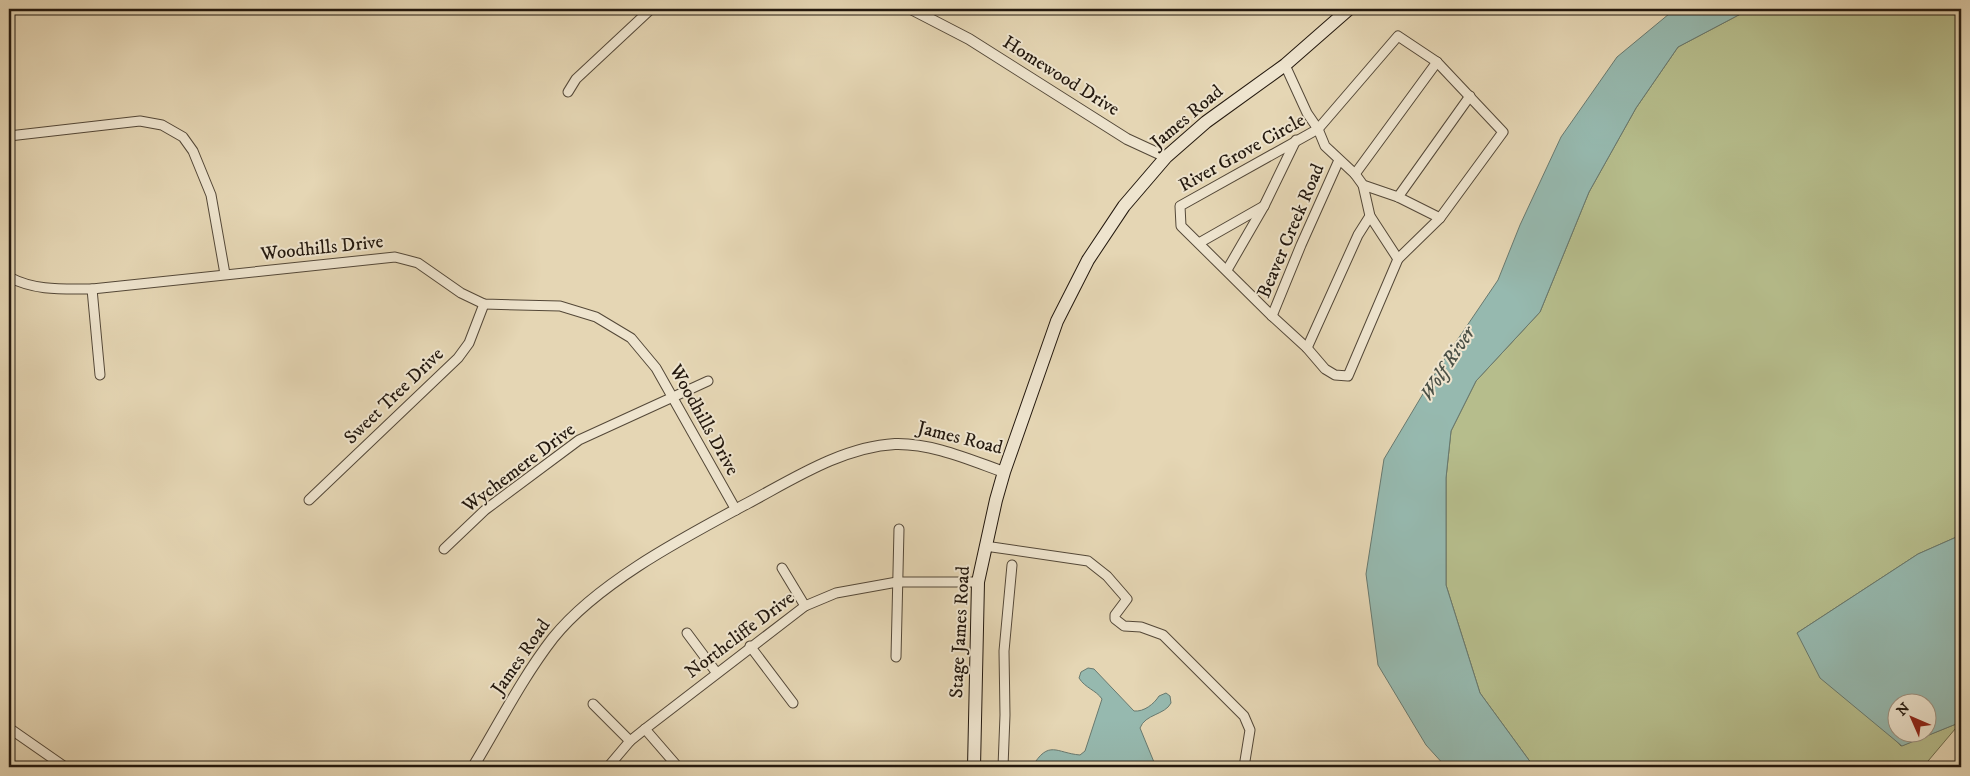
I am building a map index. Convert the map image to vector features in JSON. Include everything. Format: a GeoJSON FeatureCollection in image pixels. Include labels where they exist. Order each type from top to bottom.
{"type":"FeatureCollection","features":[{"type":"Feature","properties":{"kind":"main road","name":"James Road"},"geometry":{"type":"LineString","coordinates":[[1004,472],[1057,321],[1088,260],[1124,206],[1166,157],[1206,122],[1285,65],[1349,9]]}},
{"type":"Feature","properties":{"kind":"main road","name":"Stage James Road"},"geometry":{"type":"LineString","coordinates":[[974,767],[978,582],[1004,472]]}},
{"type":"Feature","properties":{"kind":"street"},"geometry":{"type":"LineString","coordinates":[[568,92],[576,79],[652,9]]}},
{"type":"Feature","properties":{"kind":"street","name":"Homewood Drive"},"geometry":{"type":"LineString","coordinates":[[911,9],[969,39],[1127,138],[1166,157]]}},
{"type":"Feature","properties":{"kind":"street","name":"River Grove Circle"},"geometry":{"type":"LineString","coordinates":[[1199,243],[1181,226],[1180,206],[1318,129],[1398,36],[1437,62]]}},
{"type":"Feature","properties":{"kind":"street"},"geometry":{"type":"LineString","coordinates":[[1264,206],[1199,243],[1272,316],[1308,348],[1325,370],[1335,375],[1348,376],[1398,259],[1440,218],[1503,132],[1437,62]]}},
{"type":"Feature","properties":{"kind":"street","name":"Beaver Creek Road"},"geometry":{"type":"LineString","coordinates":[[1355,174],[1437,62]]}},
{"type":"Feature","properties":{"kind":"street"},"geometry":{"type":"LineString","coordinates":[[1285,65],[1325,146],[1355,174],[1363,185],[1370,216],[1398,259]]}},
{"type":"Feature","properties":{"kind":"street"},"geometry":{"type":"LineString","coordinates":[[1398,197],[1470,96]]}},
{"type":"Feature","properties":{"kind":"street"},"geometry":{"type":"LineString","coordinates":[[9,136],[140,122],[162,125],[183,136],[193,151],[210,194],[225,274]]}},
{"type":"Feature","properties":{"kind":"street"},"geometry":{"type":"LineString","coordinates":[[1227,270],[1264,206],[1296,140]]}},
{"type":"Feature","properties":{"kind":"street","name":"Beaver Creek Road"},"geometry":{"type":"LineString","coordinates":[[1272,316],[1301,245],[1340,160]]}},
{"type":"Feature","properties":{"kind":"street"},"geometry":{"type":"LineString","coordinates":[[1363,185],[1398,197],[1440,218]]}},
{"type":"Feature","properties":{"kind":"street"},"geometry":{"type":"LineString","coordinates":[[1308,348],[1358,235],[1370,216]]}},
{"type":"Feature","properties":{"kind":"street","name":"Woodhills Drive"},"geometry":{"type":"LineString","coordinates":[[9,277],[21,284],[49,289],[92,289],[395,257],[418,263],[460,293],[484,304],[560,306],[596,318],[631,338],[656,368],[674,397],[736,510]]}},
{"type":"Feature","properties":{"kind":"street"},"geometry":{"type":"LineString","coordinates":[[92,289],[100,374]]}},
{"type":"Feature","properties":{"kind":"street","name":"Sweet Tree Drive"},"geometry":{"type":"LineString","coordinates":[[310,500],[458,358],[469,342],[484,304]]}},
{"type":"Feature","properties":{"kind":"street","name":"Wychemere Drive"},"geometry":{"type":"LineString","coordinates":[[444,550],[485,510],[579,440],[708,381]]}},
{"type":"Feature","properties":{"kind":"street","name":"James Road"},"geometry":{"type":"LineString","coordinates":[[473,767],[518,690],[553,638],[568,622],[603,592],[655,556],[736,510],[824,464],[853,452],[879,445],[897,444],[943,451],[1004,472]]}},
{"type":"Feature","properties":{"kind":"street"},"geometry":{"type":"LineString","coordinates":[[896,657],[899,529]]}},
{"type":"Feature","properties":{"kind":"street"},"geometry":{"type":"LineString","coordinates":[[985,546],[1088,560],[1107,576],[1126,599],[1115,615],[1115,619],[1124,626],[1141,627],[1163,635],[1244,716],[1250,730],[1244,767]]}},
{"type":"Feature","properties":{"kind":"street"},"geometry":{"type":"LineString","coordinates":[[1003,767],[1005,714],[1004,651],[1012,565]]}},
{"type":"Feature","properties":{"kind":"street"},"geometry":{"type":"LineString","coordinates":[[782,568],[805,606]]}},
{"type":"Feature","properties":{"kind":"street","name":"Northcliffe Drive"},"geometry":{"type":"LineString","coordinates":[[608,767],[630,741],[644,729],[750,646],[805,606],[836,593],[897,582],[978,582]]}},
{"type":"Feature","properties":{"kind":"street"},"geometry":{"type":"LineString","coordinates":[[686,633],[716,672]]}},
{"type":"Feature","properties":{"kind":"street"},"geometry":{"type":"LineString","coordinates":[[750,646],[794,703]]}},
{"type":"Feature","properties":{"kind":"street"},"geometry":{"type":"LineString","coordinates":[[593,704],[630,741]]}},
{"type":"Feature","properties":{"kind":"street"},"geometry":{"type":"LineString","coordinates":[[9,728],[65,767]]}},
{"type":"Feature","properties":{"kind":"street"},"geometry":{"type":"LineString","coordinates":[[644,729],[678,767]]}},
{"type":"Feature","properties":{"kind":"green space"},"geometry":{"type":"Polygon","coordinates":[[[1750,9],[1961,9],[1961,535],[1918,554],[1797,633],[1888,732],[1888,744],[1899,744],[1901,746],[1906,744],[1938,744],[1938,731],[1961,722],[1923,767],[1534,767],[1480,693],[1446,585],[1446,478],[1451,431],[1476,381],[1540,312],[1589,192],[1636,108],[1678,47],[1750,9]]]}},
{"type":"Feature","properties":{"kind":"water","name":"Wolf River"},"geometry":{"type":"Polygon","coordinates":[[[1675,9],[1750,9],[1678,47],[1636,108],[1589,192],[1540,312],[1476,381],[1451,431],[1446,478],[1446,585],[1480,693],[1534,767],[1446,767],[1426,745],[1378,665],[1366,574],[1384,459],[1439,367],[1498,280],[1520,225],[1561,137],[1617,57],[1675,9]]]}},
{"type":"Feature","properties":{"kind":"water"},"geometry":{"type":"Polygon","coordinates":[[[1961,535],[1961,722],[1938,731],[1938,694],[1888,694],[1888,734],[1820,678],[1797,633],[1918,554],[1961,535]]]}},
{"type":"Feature","properties":{"kind":"water"},"geometry":{"type":"Polygon","coordinates":[[[1088,668],[1094,669],[1134,711],[1145,709],[1152,705],[1159,696],[1166,693],[1170,696],[1171,703],[1168,707],[1146,720],[1140,728],[1156,767],[1032,767],[1038,758],[1048,750],[1080,755],[1085,751],[1102,699],[1079,678],[1081,672],[1088,668]]]}}]}
